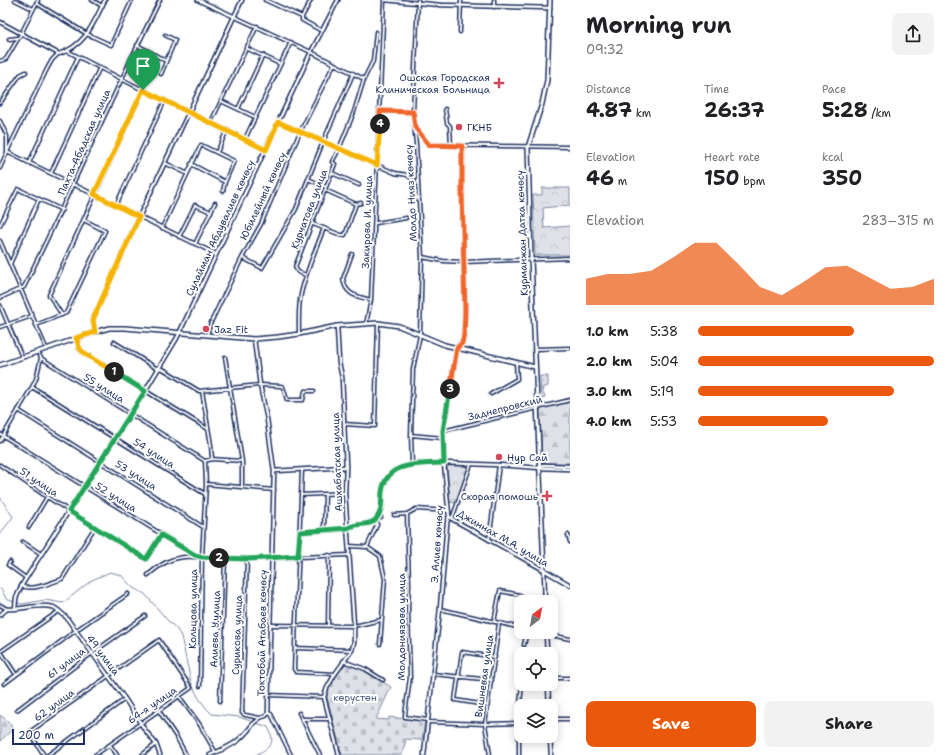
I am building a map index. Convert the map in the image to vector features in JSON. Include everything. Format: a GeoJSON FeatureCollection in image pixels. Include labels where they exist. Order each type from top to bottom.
{"type":"FeatureCollection","features":[{"type":"Feature","properties":{"kind":"main road","name":"Курманжан Датка көчөсү"},"geometry":{"type":"LineString","coordinates":[[544,570],[534,349],[528,147],[542,104],[547,80],[550,0]]}},
{"type":"Feature","properties":{"kind":"main road"},"geometry":{"type":"LineString","coordinates":[[0,365],[46,348],[109,328],[179,332],[254,339],[278,338],[337,326],[378,323],[399,326],[457,348],[535,367]]}},
{"type":"Feature","properties":{"kind":"main road","name":"Джиннах М.А. улица"},"geometry":{"type":"LineString","coordinates":[[544,570],[570,585]]}},
{"type":"Feature","properties":{"kind":"street"},"geometry":{"type":"LineString","coordinates":[[15,0],[33,9]]}},
{"type":"Feature","properties":{"kind":"street"},"geometry":{"type":"LineString","coordinates":[[0,61],[6,59],[19,38],[38,0]]}},
{"type":"Feature","properties":{"kind":"street"},"geometry":{"type":"LineString","coordinates":[[92,0],[102,6]]}},
{"type":"Feature","properties":{"kind":"street"},"geometry":{"type":"LineString","coordinates":[[0,168],[49,65],[55,56],[68,51],[82,41],[88,34],[105,0]]}},
{"type":"Feature","properties":{"kind":"street"},"geometry":{"type":"LineString","coordinates":[[36,3],[88,34],[111,45],[132,0]]}},
{"type":"Feature","properties":{"kind":"street","name":"Пахта-Абадская улица"},"geometry":{"type":"LineString","coordinates":[[20,288],[24,287],[62,210],[121,78],[160,0]]}},
{"type":"Feature","properties":{"kind":"street"},"geometry":{"type":"LineString","coordinates":[[198,0],[291,42],[364,79]]}},
{"type":"Feature","properties":{"kind":"street"},"geometry":{"type":"LineString","coordinates":[[95,332],[93,320],[98,308],[139,217],[242,0]]}},
{"type":"Feature","properties":{"kind":"street"},"geometry":{"type":"LineString","coordinates":[[265,0],[302,17],[302,20],[322,31]]}},
{"type":"Feature","properties":{"kind":"street"},"geometry":{"type":"LineString","coordinates":[[302,17],[311,0]]}},
{"type":"Feature","properties":{"kind":"street","name":"Сулайман Абдувалиев көчөсү"},"geometry":{"type":"LineString","coordinates":[[15,609],[16,598],[21,586],[131,414],[177,338],[278,122],[338,0]]}},
{"type":"Feature","properties":{"kind":"street"},"geometry":{"type":"LineString","coordinates":[[384,0],[460,6],[550,8]]}},
{"type":"Feature","properties":{"kind":"street","name":"Закирова И. улица"},"geometry":{"type":"LineString","coordinates":[[366,324],[371,300],[376,223],[384,0]]}},
{"type":"Feature","properties":{"kind":"street"},"geometry":{"type":"LineString","coordinates":[[460,0],[460,32]]}},
{"type":"Feature","properties":{"kind":"street"},"geometry":{"type":"LineString","coordinates":[[494,0],[494,7]]}},
{"type":"Feature","properties":{"kind":"street","name":"Молдо Нияз көчөсү"},"geometry":{"type":"LineString","coordinates":[[418,2],[413,112],[422,256],[420,335]]}},
{"type":"Feature","properties":{"kind":"street"},"geometry":{"type":"LineString","coordinates":[[0,22],[59,54]]}},
{"type":"Feature","properties":{"kind":"street"},"geometry":{"type":"LineString","coordinates":[[211,122],[256,26]]}},
{"type":"Feature","properties":{"kind":"street","name":"Курчатова улица"},"geometry":{"type":"LineString","coordinates":[[306,275],[298,272],[295,267],[332,173],[335,164],[332,162],[339,149],[354,112],[364,79],[373,61],[376,32]]}},
{"type":"Feature","properties":{"kind":"street"},"geometry":{"type":"LineString","coordinates":[[161,74],[176,40],[165,35]]}},
{"type":"Feature","properties":{"kind":"street"},"geometry":{"type":"LineString","coordinates":[[9,39],[19,38]]}},
{"type":"Feature","properties":{"kind":"street"},"geometry":{"type":"LineString","coordinates":[[245,139],[291,42]]}},
{"type":"Feature","properties":{"kind":"street"},"geometry":{"type":"LineString","coordinates":[[137,45],[167,61]]}},
{"type":"Feature","properties":{"kind":"street"},"geometry":{"type":"LineString","coordinates":[[246,48],[280,64]]}},
{"type":"Feature","properties":{"kind":"street"},"geometry":{"type":"LineString","coordinates":[[68,51],[143,90],[266,150]]}},
{"type":"Feature","properties":{"kind":"street"},"geometry":{"type":"LineString","coordinates":[[238,109],[263,55]]}},
{"type":"Feature","properties":{"kind":"street"},"geometry":{"type":"LineString","coordinates":[[29,163],[78,57]]}},
{"type":"Feature","properties":{"kind":"street","name":"Юбилейный көчөсү"},"geometry":{"type":"LineString","coordinates":[[207,335],[211,322],[242,258],[261,224],[300,132],[334,64]]}},
{"type":"Feature","properties":{"kind":"street"},"geometry":{"type":"LineString","coordinates":[[51,173],[100,67]]}},
{"type":"Feature","properties":{"kind":"street"},"geometry":{"type":"LineString","coordinates":[[0,103],[20,75],[26,72]]}},
{"type":"Feature","properties":{"kind":"street"},"geometry":{"type":"LineString","coordinates":[[242,258],[262,268],[296,209],[353,74]]}},
{"type":"Feature","properties":{"kind":"street"},"geometry":{"type":"LineString","coordinates":[[62,315],[49,295],[143,90]]}},
{"type":"Feature","properties":{"kind":"street"},"geometry":{"type":"LineString","coordinates":[[116,206],[165,100]]}},
{"type":"Feature","properties":{"kind":"street"},"geometry":{"type":"LineString","coordinates":[[221,101],[255,118]]}},
{"type":"Feature","properties":{"kind":"street"},"geometry":{"type":"LineString","coordinates":[[445,109],[447,123],[450,126],[451,145]]}},
{"type":"Feature","properties":{"kind":"street"},"geometry":{"type":"LineString","coordinates":[[380,111],[413,112]]}},
{"type":"Feature","properties":{"kind":"street"},"geometry":{"type":"LineString","coordinates":[[0,121],[7,136],[7,152]]}},
{"type":"Feature","properties":{"kind":"street"},"geometry":{"type":"LineString","coordinates":[[278,122],[396,173],[409,176],[413,182],[415,196],[418,201]]}},
{"type":"Feature","properties":{"kind":"street"},"geometry":{"type":"LineString","coordinates":[[415,127],[429,145],[570,147]]}},
{"type":"Feature","properties":{"kind":"street"},"geometry":{"type":"LineString","coordinates":[[217,152],[227,130]]}},
{"type":"Feature","properties":{"kind":"street"},"geometry":{"type":"LineString","coordinates":[[162,228],[186,174],[201,145],[234,161],[225,182],[223,191]]}},
{"type":"Feature","properties":{"kind":"street","name":"Э. Алиев көчөсү"},"geometry":{"type":"LineString","coordinates":[[424,755],[429,721],[432,674],[440,609],[447,523],[449,516],[444,463],[443,431],[457,348],[462,343],[464,335],[462,146]]}},
{"type":"Feature","properties":{"kind":"street"},"geometry":{"type":"LineString","coordinates":[[7,152],[216,254]]}},
{"type":"Feature","properties":{"kind":"street"},"geometry":{"type":"LineString","coordinates":[[165,163],[186,174]]}},
{"type":"Feature","properties":{"kind":"street"},"geometry":{"type":"LineString","coordinates":[[191,164],[225,182]]}},
{"type":"Feature","properties":{"kind":"street"},"geometry":{"type":"LineString","coordinates":[[332,173],[359,185]]}},
{"type":"Feature","properties":{"kind":"street"},"geometry":{"type":"LineString","coordinates":[[308,179],[326,187]]}},
{"type":"Feature","properties":{"kind":"street"},"geometry":{"type":"LineString","coordinates":[[0,225],[18,189],[62,210]]}},
{"type":"Feature","properties":{"kind":"street"},"geometry":{"type":"LineString","coordinates":[[325,190],[356,204],[361,203]]}},
{"type":"Feature","properties":{"kind":"street"},"geometry":{"type":"LineString","coordinates":[[10,264],[39,199]]}},
{"type":"Feature","properties":{"kind":"street"},"geometry":{"type":"LineString","coordinates":[[195,244],[215,203]]}},
{"type":"Feature","properties":{"kind":"street"},"geometry":{"type":"LineString","coordinates":[[313,224],[341,235],[345,235],[356,204]]}},
{"type":"Feature","properties":{"kind":"street"},"geometry":{"type":"LineString","coordinates":[[180,237],[195,205],[211,212]]}},
{"type":"Feature","properties":{"kind":"street"},"geometry":{"type":"LineString","coordinates":[[376,223],[406,218]]}},
{"type":"Feature","properties":{"kind":"street"},"geometry":{"type":"LineString","coordinates":[[36,325],[66,313],[105,231],[83,220]]}},
{"type":"Feature","properties":{"kind":"street"},"geometry":{"type":"LineString","coordinates":[[299,334],[301,295],[306,275],[324,228]]}},
{"type":"Feature","properties":{"kind":"street"},"geometry":{"type":"LineString","coordinates":[[0,241],[46,348]]}},
{"type":"Feature","properties":{"kind":"street"},"geometry":{"type":"LineString","coordinates":[[352,254],[343,282],[349,293],[371,300]]}},
{"type":"Feature","properties":{"kind":"street"},"geometry":{"type":"LineString","coordinates":[[422,256],[443,261],[464,262],[570,258]]}},
{"type":"Feature","properties":{"kind":"street"},"geometry":{"type":"LineString","coordinates":[[0,298],[20,288]]}},
{"type":"Feature","properties":{"kind":"street"},"geometry":{"type":"LineString","coordinates":[[0,305],[22,358]]}},
{"type":"Feature","properties":{"kind":"street"},"geometry":{"type":"LineString","coordinates":[[0,326],[32,316]]}},
{"type":"Feature","properties":{"kind":"street"},"geometry":{"type":"LineString","coordinates":[[344,424],[375,426],[378,323]]}},
{"type":"Feature","properties":{"kind":"street","name":"Ашхабатская улица"},"geometry":{"type":"LineString","coordinates":[[337,326],[339,363],[342,377],[346,467],[345,493],[354,626],[354,642],[352,650]]}},
{"type":"Feature","properties":{"kind":"street"},"geometry":{"type":"LineString","coordinates":[[412,464],[411,435],[413,369],[420,335]]}},
{"type":"Feature","properties":{"kind":"street"},"geometry":{"type":"LineString","coordinates":[[76,338],[80,349],[85,354],[208,429]]}},
{"type":"Feature","properties":{"kind":"street","name":"Токтобай Атабаев көчөсү"},"geometry":{"type":"LineString","coordinates":[[254,339],[274,471],[268,713]]}},
{"type":"Feature","properties":{"kind":"street"},"geometry":{"type":"LineString","coordinates":[[114,342],[199,391],[260,385],[283,386],[286,398],[288,400],[301,401],[304,399],[304,391],[314,391]]}},
{"type":"Feature","properties":{"kind":"street"},"geometry":{"type":"LineString","coordinates":[[534,349],[570,348]]}},
{"type":"Feature","properties":{"kind":"street"},"geometry":{"type":"LineString","coordinates":[[0,440],[1,435],[36,379],[41,358],[38,352]]}},
{"type":"Feature","properties":{"kind":"street"},"geometry":{"type":"LineString","coordinates":[[225,357],[242,461],[242,487]]}},
{"type":"Feature","properties":{"kind":"street","name":"55 улица"},"geometry":{"type":"LineString","coordinates":[[41,358],[205,461]]}},
{"type":"Feature","properties":{"kind":"street"},"geometry":{"type":"LineString","coordinates":[[490,394],[517,379],[516,363]]}},
{"type":"Feature","properties":{"kind":"street","name":"54 улица"},"geometry":{"type":"LineString","coordinates":[[32,387],[205,494]]}},
{"type":"Feature","properties":{"kind":"street"},"geometry":{"type":"LineString","coordinates":[[202,391],[212,459]]}},
{"type":"Feature","properties":{"kind":"street","name":"Заднепровский"},"geometry":{"type":"LineString","coordinates":[[443,431],[570,400]]}},
{"type":"Feature","properties":{"kind":"street","name":"53 улица"},"geometry":{"type":"LineString","coordinates":[[18,410],[204,528]]}},
{"type":"Feature","properties":{"kind":"street","name":"52 улица"},"geometry":{"type":"LineString","coordinates":[[1,435],[161,535],[195,555],[202,557]]}},
{"type":"Feature","properties":{"kind":"street"},"geometry":{"type":"LineString","coordinates":[[411,435],[443,438]]}},
{"type":"Feature","properties":{"kind":"street"},"geometry":{"type":"LineString","coordinates":[[205,461],[212,459],[242,461]]}},
{"type":"Feature","properties":{"kind":"street","name":"Кольцова улица"},"geometry":{"type":"LineString","coordinates":[[200,686],[202,557],[206,484],[205,461]]}},
{"type":"Feature","properties":{"kind":"street"},"geometry":{"type":"LineString","coordinates":[[367,547],[377,525],[376,519],[382,508],[382,492],[388,476],[393,470],[412,464],[444,463],[570,469]]}},
{"type":"Feature","properties":{"kind":"street"},"geometry":{"type":"LineString","coordinates":[[452,519],[471,464]]}},
{"type":"Feature","properties":{"kind":"street"},"geometry":{"type":"LineString","coordinates":[[490,540],[499,465]]}},
{"type":"Feature","properties":{"kind":"street"},"geometry":{"type":"LineString","coordinates":[[539,467],[543,465],[570,466]]}},
{"type":"Feature","properties":{"kind":"street","name":"51 улица"},"geometry":{"type":"LineString","coordinates":[[0,466],[146,559],[161,535]]}},
{"type":"Feature","properties":{"kind":"street"},"geometry":{"type":"LineString","coordinates":[[274,471],[346,467]]}},
{"type":"Feature","properties":{"kind":"street"},"geometry":{"type":"LineString","coordinates":[[302,470],[294,669],[296,672],[335,674]]}},
{"type":"Feature","properties":{"kind":"street"},"geometry":{"type":"LineString","coordinates":[[206,484],[274,490]]}},
{"type":"Feature","properties":{"kind":"street"},"geometry":{"type":"LineString","coordinates":[[301,495],[345,493]]}},
{"type":"Feature","properties":{"kind":"street"},"geometry":{"type":"LineString","coordinates":[[324,530],[325,494]]}},
{"type":"Feature","properties":{"kind":"street"},"geometry":{"type":"LineString","coordinates":[[29,527],[47,497]]}},
{"type":"Feature","properties":{"kind":"street"},"geometry":{"type":"LineString","coordinates":[[394,515],[407,514],[416,510],[449,511]]}},
{"type":"Feature","properties":{"kind":"street","name":"Молдониязова улица"},"geometry":{"type":"LineString","coordinates":[[407,514],[410,677],[405,717],[429,721]]}},
{"type":"Feature","properties":{"kind":"street","name":"Джиннах М.А. улица"},"geometry":{"type":"LineString","coordinates":[[449,516],[544,570]]}},
{"type":"Feature","properties":{"kind":"street"},"geometry":{"type":"LineString","coordinates":[[300,532],[348,528],[352,525],[371,523],[381,517]]}},
{"type":"Feature","properties":{"kind":"street"},"geometry":{"type":"LineString","coordinates":[[21,586],[26,588],[35,587],[62,579],[95,527]]}},
{"type":"Feature","properties":{"kind":"street"},"geometry":{"type":"LineString","coordinates":[[568,535],[570,542]]}},
{"type":"Feature","properties":{"kind":"street"},"geometry":{"type":"LineString","coordinates":[[23,542],[41,554]]}},
{"type":"Feature","properties":{"kind":"street"},"geometry":{"type":"LineString","coordinates":[[349,546],[367,547],[380,556],[385,579],[380,644]]}},
{"type":"Feature","properties":{"kind":"street"},"geometry":{"type":"LineString","coordinates":[[328,626],[329,555]]}},
{"type":"Feature","properties":{"kind":"street"},"geometry":{"type":"LineString","coordinates":[[148,575],[160,565],[180,557],[247,559],[349,555]]}},
{"type":"Feature","properties":{"kind":"street","name":"Алиева У.улица"},"geometry":{"type":"LineString","coordinates":[[220,701],[225,558]]}},
{"type":"Feature","properties":{"kind":"street","name":"Сурикова улица"},"geometry":{"type":"LineString","coordinates":[[247,559],[242,713],[259,719]]}},
{"type":"Feature","properties":{"kind":"street"},"geometry":{"type":"LineString","coordinates":[[10,562],[8,565],[26,578]]}},
{"type":"Feature","properties":{"kind":"street"},"geometry":{"type":"LineString","coordinates":[[544,570],[545,595]]}},
{"type":"Feature","properties":{"kind":"street"},"geometry":{"type":"LineString","coordinates":[[494,622],[500,591],[520,594]]}},
{"type":"Feature","properties":{"kind":"street"},"geometry":{"type":"LineString","coordinates":[[4,684],[128,594]]}},
{"type":"Feature","properties":{"kind":"street"},"geometry":{"type":"LineString","coordinates":[[0,605],[7,609],[38,606],[52,607],[59,611],[0,652],[16,674]]}},
{"type":"Feature","properties":{"kind":"street"},"geometry":{"type":"LineString","coordinates":[[0,616],[7,609]]}},
{"type":"Feature","properties":{"kind":"street"},"geometry":{"type":"LineString","coordinates":[[440,609],[514,626]]}},
{"type":"Feature","properties":{"kind":"street","name":"49 улица"},"geometry":{"type":"LineString","coordinates":[[59,611],[66,617],[125,699],[156,744],[160,755]]}},
{"type":"Feature","properties":{"kind":"street","name":"61 улица"},"geometry":{"type":"LineString","coordinates":[[16,710],[146,616]]}},
{"type":"Feature","properties":{"kind":"street"},"geometry":{"type":"LineString","coordinates":[[270,625],[354,626],[381,620]]}},
{"type":"Feature","properties":{"kind":"street","name":"Вишневая улица"},"geometry":{"type":"LineString","coordinates":[[490,755],[485,724],[486,705],[492,680],[499,623]]}},
{"type":"Feature","properties":{"kind":"street"},"geometry":{"type":"LineString","coordinates":[[558,636],[570,639]]}},
{"type":"Feature","properties":{"kind":"street"},"geometry":{"type":"LineString","coordinates":[[524,645],[525,639]]}},
{"type":"Feature","properties":{"kind":"street","name":"64-я улица"},"geometry":{"type":"LineString","coordinates":[[96,755],[191,688],[159,640],[108,676]]}},
{"type":"Feature","properties":{"kind":"street"},"geometry":{"type":"LineString","coordinates":[[295,648],[352,650]]}},
{"type":"Feature","properties":{"kind":"street"},"geometry":{"type":"LineString","coordinates":[[339,755],[328,719],[324,697],[335,674],[352,650]]}},
{"type":"Feature","properties":{"kind":"street"},"geometry":{"type":"LineString","coordinates":[[486,705],[455,700],[462,652],[495,657]]}},
{"type":"Feature","properties":{"kind":"street"},"geometry":{"type":"LineString","coordinates":[[344,661],[365,669],[383,680]]}},
{"type":"Feature","properties":{"kind":"street"},"geometry":{"type":"LineString","coordinates":[[432,674],[492,680]]}},
{"type":"Feature","properties":{"kind":"street","name":"62 улица"},"geometry":{"type":"LineString","coordinates":[[44,755],[31,734],[31,731],[108,676]]}},
{"type":"Feature","properties":{"kind":"street"},"geometry":{"type":"LineString","coordinates":[[558,678],[570,678]]}},
{"type":"Feature","properties":{"kind":"street"},"geometry":{"type":"LineString","coordinates":[[268,695],[324,697]]}},
{"type":"Feature","properties":{"kind":"street"},"geometry":{"type":"LineString","coordinates":[[179,696],[200,725],[216,753]]}},
{"type":"Feature","properties":{"kind":"street"},"geometry":{"type":"LineString","coordinates":[[48,755],[125,699]]}},
{"type":"Feature","properties":{"kind":"street"},"geometry":{"type":"LineString","coordinates":[[159,711],[177,738],[186,755]]}},
{"type":"Feature","properties":{"kind":"street"},"geometry":{"type":"LineString","coordinates":[[210,755],[230,747],[243,737],[253,724],[266,716],[268,713],[271,714],[291,755]]}},
{"type":"Feature","properties":{"kind":"street"},"geometry":{"type":"LineString","coordinates":[[299,713],[320,755]]}},
{"type":"Feature","properties":{"kind":"street"},"geometry":{"type":"LineString","coordinates":[[302,719],[328,719]]}},
{"type":"Feature","properties":{"kind":"street"},"geometry":{"type":"LineString","coordinates":[[558,719],[570,719]]}},
{"type":"Feature","properties":{"kind":"street"},"geometry":{"type":"LineString","coordinates":[[429,721],[514,724]]}},
{"type":"Feature","properties":{"kind":"street"},"geometry":{"type":"LineString","coordinates":[[519,743],[519,755]]}},
{"type":"Feature","properties":{"kind":"street"},"geometry":{"type":"LineString","coordinates":[[550,743],[551,755]]}},
{"type":"Feature","properties":{"kind":"street"},"geometry":{"type":"LineString","coordinates":[[142,755],[156,744]]}},
{"type":"Feature","properties":{"kind":"street"},"geometry":{"type":"LineString","coordinates":[[110,745],[117,755]]}},
{"type":"Feature","properties":{"kind":"green space"},"geometry":{"type":"Polygon","coordinates":[[[542,188],[570,188],[570,205],[543,208],[544,228],[570,226],[570,255],[535,255],[533,195],[542,195],[542,188]]]}},
{"type":"Feature","properties":{"kind":"green space"},"geometry":{"type":"Polygon","coordinates":[[[540,376],[548,376],[548,386],[542,388],[545,398],[541,399],[540,376]]]}},
{"type":"Feature","properties":{"kind":"green space"},"geometry":{"type":"Polygon","coordinates":[[[570,402],[570,463],[542,463],[540,409],[570,402]]]}},
{"type":"Feature","properties":{"kind":"green space"},"geometry":{"type":"Polygon","coordinates":[[[447,466],[469,466],[456,503],[450,502],[447,466]]]}},
{"type":"Feature","properties":{"kind":"green space","name":"көрүстөн"},"geometry":{"type":"Polygon","coordinates":[[[346,663],[361,668],[391,687],[376,719],[389,720],[389,717],[425,721],[422,740],[406,739],[402,755],[342,755],[327,697],[329,686],[346,663]]]}},
{"type":"Feature","properties":{"kind":"green space"},"geometry":{"type":"Polygon","coordinates":[[[0,715],[8,721],[13,729],[0,741],[0,715]]]}},
{"type":"Feature","properties":{"kind":"waterway"},"geometry":{"type":"LineString","coordinates":[[0,497],[13,517],[0,534]]}},
{"type":"Feature","properties":{"kind":"waterway"},"geometry":{"type":"LineString","coordinates":[[17,603],[22,604],[45,600],[63,603],[92,580],[110,572],[121,575],[133,588],[145,594],[176,628],[181,636],[191,682],[198,697],[206,708],[212,714],[239,717],[268,727],[271,733],[272,742],[268,747],[256,755]]}},
{"type":"Feature","properties":{"kind":"waterway"},"geometry":{"type":"LineString","coordinates":[[0,589],[2,590],[6,599],[14,602]]}},
{"type":"Feature","properties":{"kind":"place","name":"Ошская Городская Клиническая Больница"},"geometry":{"type":"Point","coordinates":[499,83]}},
{"type":"Feature","properties":{"kind":"place","name":"ГКНБ"},"geometry":{"type":"Point","coordinates":[459,127]}},
{"type":"Feature","properties":{"kind":"place","name":"Jaz Fit"},"geometry":{"type":"Point","coordinates":[206,329]}},
{"type":"Feature","properties":{"kind":"place","name":"Нур Сай"},"geometry":{"type":"Point","coordinates":[499,457]}},
{"type":"Feature","properties":{"kind":"place","name":"Скорая помошь"},"geometry":{"type":"Point","coordinates":[547,496]}},
{"type":"Feature","properties":{"kind":"route"},"geometry":{"type":"LineString","coordinates":[[143,90],[266,150],[278,122],[377,165],[380,111],[413,112],[415,127],[429,145],[462,146],[465,311],[464,335],[462,343],[457,348],[455,355],[443,431],[444,463],[412,464],[393,470],[388,476],[382,492],[382,508],[376,519],[371,523],[352,525],[348,528],[300,532],[298,556],[247,559],[202,557],[195,555],[161,535],[146,559],[69,511],[145,391],[85,354],[80,349],[76,338],[95,332],[93,320],[139,217],[94,194],[143,90]]}}]}
